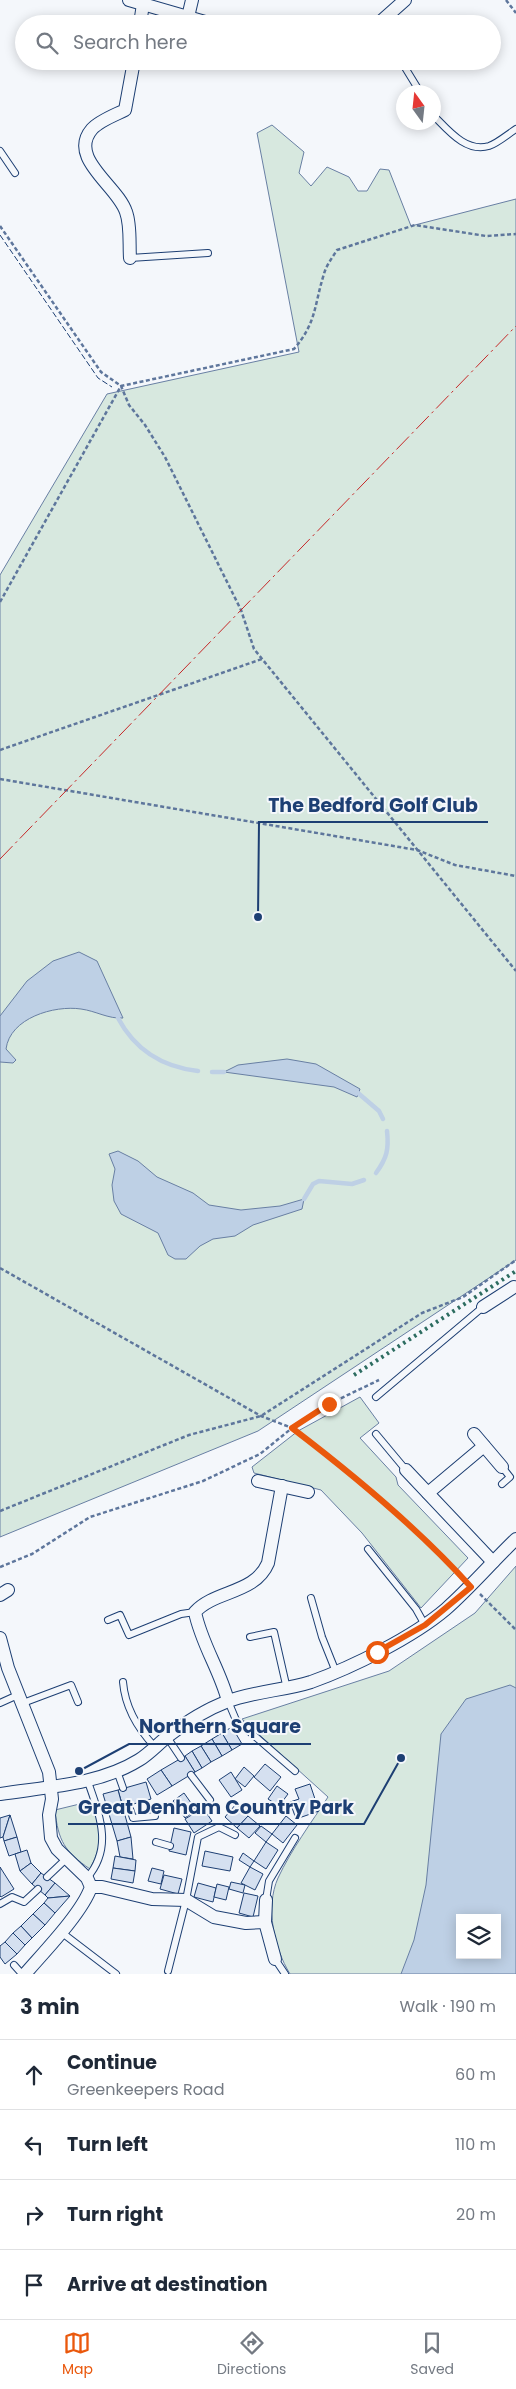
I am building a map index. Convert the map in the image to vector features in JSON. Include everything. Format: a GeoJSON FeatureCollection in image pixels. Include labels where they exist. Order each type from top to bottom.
{"type":"FeatureCollection","features":[{"type":"Feature","properties":{"kind":"street"},"geometry":{"type":"LineString","coordinates":[[129,0],[181,15]]}},
{"type":"Feature","properties":{"kind":"street"},"geometry":{"type":"LineString","coordinates":[[188,15],[192,0]]}},
{"type":"Feature","properties":{"kind":"street"},"geometry":{"type":"LineString","coordinates":[[389,15],[406,0]]}},
{"type":"Feature","properties":{"kind":"street"},"geometry":{"type":"LineString","coordinates":[[141,15],[143,4]]}},
{"type":"Feature","properties":{"kind":"street"},"geometry":{"type":"LineString","coordinates":[[130,258],[126,212],[86,157],[85,140],[93,128],[125,110],[132,70]]}},
{"type":"Feature","properties":{"kind":"street"},"geometry":{"type":"LineString","coordinates":[[483,1306],[515,1288]]}},
{"type":"Feature","properties":{"kind":"street"},"geometry":{"type":"LineString","coordinates":[[474,1434],[502,1467]]}},
{"type":"Feature","properties":{"kind":"street"},"geometry":{"type":"LineString","coordinates":[[428,1493],[484,1446]]}},
{"type":"Feature","properties":{"kind":"street"},"geometry":{"type":"LineString","coordinates":[[406,1470],[493,1562]]}},
{"type":"Feature","properties":{"kind":"street"},"geometry":{"type":"LineString","coordinates":[[258,1481],[308,1492]]}},
{"type":"Feature","properties":{"kind":"street"},"geometry":{"type":"LineString","coordinates":[[228,1701],[224,1686],[197,1624],[195,1612],[202,1604],[255,1582],[264,1573],[268,1564],[282,1486]]}},
{"type":"Feature","properties":{"kind":"street"},"geometry":{"type":"LineString","coordinates":[[0,1794],[87,1779],[117,1771],[138,1761],[184,1724],[228,1701],[287,1688],[336,1672],[425,1625],[471,1587],[516,1539]]}},
{"type":"Feature","properties":{"kind":"street"},"geometry":{"type":"LineString","coordinates":[[0,1638],[8,1668],[46,1758],[52,1799],[49,1815],[51,1838],[57,1849],[89,1883],[152,1900],[186,1900],[214,1917],[246,1923],[265,1922]]}},
{"type":"Feature","properties":{"kind":"street"},"geometry":{"type":"LineString","coordinates":[[23,1974],[61,1932],[87,1898],[89,1883]]}},
{"type":"Feature","properties":{"kind":"street"},"geometry":{"type":"LineString","coordinates":[[266,1900],[265,1922],[276,1959]]}},
{"type":"Feature","properties":{"kind":"lane"},"geometry":{"type":"LineString","coordinates":[[407,70],[416,85]]}},
{"type":"Feature","properties":{"kind":"lane"},"geometry":{"type":"LineString","coordinates":[[441,123],[453,136],[470,146],[489,146],[516,129]]}},
{"type":"Feature","properties":{"kind":"lane"},"geometry":{"type":"LineString","coordinates":[[0,151],[15,174]]}},
{"type":"Feature","properties":{"kind":"lane"},"geometry":{"type":"LineString","coordinates":[[130,258],[208,253]]}},
{"type":"Feature","properties":{"kind":"lane"},"geometry":{"type":"LineString","coordinates":[[376,1397],[483,1306]]}},
{"type":"Feature","properties":{"kind":"lane"},"geometry":{"type":"LineString","coordinates":[[376,1434],[406,1470]]}},
{"type":"Feature","properties":{"kind":"lane"},"geometry":{"type":"LineString","coordinates":[[502,1467],[510,1478],[502,1484]]}},
{"type":"Feature","properties":{"kind":"lane"},"geometry":{"type":"LineString","coordinates":[[368,1549],[416,1609],[425,1625]]}},
{"type":"Feature","properties":{"kind":"lane"},"geometry":{"type":"LineString","coordinates":[[311,1598],[322,1637],[336,1672]]}},
{"type":"Feature","properties":{"kind":"lane"},"geometry":{"type":"LineString","coordinates":[[108,1620],[120,1615],[129,1635],[181,1614],[195,1612]]}},
{"type":"Feature","properties":{"kind":"lane"},"geometry":{"type":"LineString","coordinates":[[250,1638],[274,1632],[287,1688]]}},
{"type":"Feature","properties":{"kind":"lane"},"geometry":{"type":"LineString","coordinates":[[123,1682],[124,1697],[132,1713],[155,1747]]}},
{"type":"Feature","properties":{"kind":"lane"},"geometry":{"type":"LineString","coordinates":[[0,1702],[21,1699],[71,1685],[78,1702]]}},
{"type":"Feature","properties":{"kind":"lane"},"geometry":{"type":"LineString","coordinates":[[228,1701],[236,1720],[295,1771]]}},
{"type":"Feature","properties":{"kind":"lane"},"geometry":{"type":"LineString","coordinates":[[167,1737],[181,1758]]}},
{"type":"Feature","properties":{"kind":"lane"},"geometry":{"type":"LineString","coordinates":[[117,1771],[123,1788]]}},
{"type":"Feature","properties":{"kind":"lane"},"geometry":{"type":"LineString","coordinates":[[191,1775],[210,1800]]}},
{"type":"Feature","properties":{"kind":"lane"},"geometry":{"type":"LineString","coordinates":[[87,1779],[103,1836],[98,1860],[89,1883]]}},
{"type":"Feature","properties":{"kind":"lane"},"geometry":{"type":"LineString","coordinates":[[129,1806],[133,1818],[155,1816]]}},
{"type":"Feature","properties":{"kind":"lane"},"geometry":{"type":"LineString","coordinates":[[168,1971],[186,1900],[190,1850],[198,1837],[219,1827],[235,1836]]}},
{"type":"Feature","properties":{"kind":"lane"},"geometry":{"type":"LineString","coordinates":[[266,1900],[269,1881],[295,1838]]}},
{"type":"Feature","properties":{"kind":"lane"},"geometry":{"type":"LineString","coordinates":[[156,1842],[170,1846]]}},
{"type":"Feature","properties":{"kind":"lane"},"geometry":{"type":"LineString","coordinates":[[47,1877],[66,1858]]}},
{"type":"Feature","properties":{"kind":"lane"},"geometry":{"type":"LineString","coordinates":[[0,1904],[12,1897],[24,1902],[38,1889]]}},
{"type":"Feature","properties":{"kind":"lane"},"geometry":{"type":"LineString","coordinates":[[61,1932],[116,1974]]}},
{"type":"Feature","properties":{"kind":"lane"},"geometry":{"type":"LineString","coordinates":[[276,1959],[285,1974]]}},
{"type":"Feature","properties":{"kind":"lane"},"geometry":{"type":"LineString","coordinates":[[14,1965],[23,1974]]}},
{"type":"Feature","properties":{"kind":"path"},"geometry":{"type":"LineString","coordinates":[[506,0],[516,13]]}},
{"type":"Feature","properties":{"kind":"path"},"geometry":{"type":"LineString","coordinates":[[0,602],[121,386],[294,349],[307,334],[317,306],[324,273],[337,250],[415,225],[486,236],[516,234]]}},
{"type":"Feature","properties":{"kind":"path"},"geometry":{"type":"LineString","coordinates":[[0,226],[101,372],[121,386],[129,405],[145,425],[164,457],[241,610],[254,649],[516,971]]}},
{"type":"Feature","properties":{"kind":"path"},"geometry":{"type":"LineString","coordinates":[[0,750],[262,659]]}},
{"type":"Feature","properties":{"kind":"path"},"geometry":{"type":"LineString","coordinates":[[0,778],[417,850],[456,865],[516,876]]}},
{"type":"Feature","properties":{"kind":"path"},"geometry":{"type":"LineString","coordinates":[[0,1511],[189,1435],[262,1416],[422,1313],[463,1297],[516,1260]]}},
{"type":"Feature","properties":{"kind":"path"},"geometry":{"type":"LineString","coordinates":[[0,1268],[262,1416],[292,1428],[328,1455],[421,1536],[516,1630]]}},
{"type":"Feature","properties":{"kind":"path"},"geometry":{"type":"LineString","coordinates":[[0,1567],[32,1554],[90,1517],[203,1481],[260,1454],[292,1428],[329,1404],[371,1385],[385,1376]]}},
{"type":"Feature","properties":{"kind":"shaded area"},"geometry":{"type":"Polygon","coordinates":[[[272,125],[304,152],[299,173],[311,186],[327,167],[349,177],[358,191],[367,191],[380,169],[389,170],[411,226],[516,199],[516,1260],[258,1431],[0,1537],[0,575],[107,394],[299,352],[257,133],[272,125]]]}},
{"type":"Feature","properties":{"kind":"shaded area"},"geometry":{"type":"Polygon","coordinates":[[[360,1397],[379,1423],[360,1438],[396,1477],[398,1485],[468,1558],[421,1608],[362,1533],[321,1490],[254,1473],[252,1467],[298,1431],[360,1397]]]}},
{"type":"Feature","properties":{"kind":"shaded area"},"geometry":{"type":"Polygon","coordinates":[[[516,1566],[516,1974],[290,1974],[284,1964],[273,1927],[272,1902],[274,1889],[289,1857],[328,1797],[242,1719],[389,1671],[475,1613],[516,1566]]]}},
{"type":"Feature","properties":{"kind":"shaded area"},"geometry":{"type":"Polygon","coordinates":[[[92,1801],[100,1835],[98,1850],[90,1869],[74,1857],[64,1845],[58,1830],[55,1810],[92,1801]]]}},
{"type":"Feature","properties":{"kind":"water"},"geometry":{"type":"Polygon","coordinates":[[[79,952],[97,961],[123,1018],[70,1008],[46,1012],[24,1022],[16,1029],[9,1038],[6,1049],[16,1060],[13,1063],[0,1062],[0,1016],[27,981],[53,961],[79,952]]]}},
{"type":"Feature","properties":{"kind":"water"},"geometry":{"type":"Polygon","coordinates":[[[287,1059],[316,1064],[360,1089],[357,1097],[334,1087],[224,1072],[238,1065],[287,1059]]]}},
{"type":"Feature","properties":{"kind":"water"},"geometry":{"type":"Polygon","coordinates":[[[118,1151],[138,1161],[157,1177],[193,1193],[209,1205],[241,1210],[280,1206],[304,1199],[302,1209],[253,1225],[235,1236],[213,1239],[200,1246],[186,1259],[175,1259],[168,1255],[158,1233],[121,1214],[114,1201],[112,1185],[115,1169],[109,1154],[118,1151]]]}},
{"type":"Feature","properties":{"kind":"water"},"geometry":{"type":"Polygon","coordinates":[[[510,1685],[516,1688],[516,1974],[401,1974],[414,1940],[426,1885],[441,1734],[466,1699],[510,1685]]]}},
{"type":"Feature","properties":{"kind":"building"},"geometry":{"type":"Polygon","coordinates":[[[232,1727],[242,1744],[232,1750],[222,1733],[232,1727]]]}},
{"type":"Feature","properties":{"kind":"building"},"geometry":{"type":"Polygon","coordinates":[[[222,1733],[232,1750],[222,1756],[212,1739],[222,1733]]]}},
{"type":"Feature","properties":{"kind":"building"},"geometry":{"type":"Polygon","coordinates":[[[212,1739],[222,1756],[211,1762],[201,1746],[212,1739]]]}},
{"type":"Feature","properties":{"kind":"building"},"geometry":{"type":"Polygon","coordinates":[[[201,1746],[211,1762],[202,1768],[192,1751],[201,1746]]]}},
{"type":"Feature","properties":{"kind":"building"},"geometry":{"type":"Polygon","coordinates":[[[192,1751],[202,1768],[195,1772],[185,1756],[192,1751]]]}},
{"type":"Feature","properties":{"kind":"building"},"geometry":{"type":"Polygon","coordinates":[[[185,1756],[195,1772],[172,1786],[161,1770],[185,1756]]]}},
{"type":"Feature","properties":{"kind":"building"},"geometry":{"type":"Polygon","coordinates":[[[265,1764],[281,1777],[270,1791],[254,1777],[265,1764]]]}},
{"type":"Feature","properties":{"kind":"building"},"geometry":{"type":"Polygon","coordinates":[[[244,1767],[254,1776],[245,1787],[235,1779],[244,1767]]]}},
{"type":"Feature","properties":{"kind":"building"},"geometry":{"type":"Polygon","coordinates":[[[161,1770],[172,1786],[157,1795],[147,1779],[161,1770]]]}},
{"type":"Feature","properties":{"kind":"building"},"geometry":{"type":"Polygon","coordinates":[[[231,1772],[242,1790],[231,1797],[219,1780],[231,1772]]]}},
{"type":"Feature","properties":{"kind":"building"},"geometry":{"type":"Polygon","coordinates":[[[146,1782],[151,1799],[123,1807],[118,1790],[146,1782]]]}},
{"type":"Feature","properties":{"kind":"building"},"geometry":{"type":"Polygon","coordinates":[[[310,1784],[319,1811],[296,1819],[290,1802],[299,1799],[295,1789],[310,1784]]]}},
{"type":"Feature","properties":{"kind":"building"},"geometry":{"type":"Polygon","coordinates":[[[277,1786],[288,1794],[279,1806],[268,1799],[277,1786]]]}},
{"type":"Feature","properties":{"kind":"building"},"geometry":{"type":"Polygon","coordinates":[[[118,1790],[131,1837],[117,1841],[103,1794],[118,1790]]]}},
{"type":"Feature","properties":{"kind":"building"},"geometry":{"type":"Polygon","coordinates":[[[184,1793],[196,1810],[185,1818],[173,1801],[184,1793]]]}},
{"type":"Feature","properties":{"kind":"building"},"geometry":{"type":"Polygon","coordinates":[[[236,1804],[248,1816],[237,1828],[225,1817],[236,1804]]]}},
{"type":"Feature","properties":{"kind":"building"},"geometry":{"type":"Polygon","coordinates":[[[203,1808],[212,1821],[194,1833],[185,1819],[203,1808]]]}},
{"type":"Feature","properties":{"kind":"building"},"geometry":{"type":"Polygon","coordinates":[[[10,1815],[3,1837],[0,1838],[0,1818],[10,1815]]]}},
{"type":"Feature","properties":{"kind":"building"},"geometry":{"type":"Polygon","coordinates":[[[10,1815],[17,1837],[4,1841],[3,1837],[10,1815]]]}},
{"type":"Feature","properties":{"kind":"building"},"geometry":{"type":"Polygon","coordinates":[[[248,1816],[260,1826],[249,1838],[237,1828],[248,1816]]]}},
{"type":"Feature","properties":{"kind":"building"},"geometry":{"type":"Polygon","coordinates":[[[286,1816],[297,1825],[283,1843],[272,1834],[286,1816]]]}},
{"type":"Feature","properties":{"kind":"building"},"geometry":{"type":"Polygon","coordinates":[[[261,1826],[272,1834],[266,1842],[255,1833],[261,1826]]]}},
{"type":"Feature","properties":{"kind":"building"},"geometry":{"type":"Polygon","coordinates":[[[174,1828],[191,1832],[186,1855],[169,1851],[174,1828]]]}},
{"type":"Feature","properties":{"kind":"building"},"geometry":{"type":"Polygon","coordinates":[[[17,1837],[21,1852],[9,1856],[4,1841],[17,1837]]]}},
{"type":"Feature","properties":{"kind":"building"},"geometry":{"type":"Polygon","coordinates":[[[131,1837],[133,1859],[120,1857],[117,1841],[131,1837]]]}},
{"type":"Feature","properties":{"kind":"building"},"geometry":{"type":"Polygon","coordinates":[[[266,1842],[278,1850],[266,1869],[254,1861],[266,1842]]]}},
{"type":"Feature","properties":{"kind":"building"},"geometry":{"type":"Polygon","coordinates":[[[27,1850],[31,1863],[20,1871],[15,1854],[27,1850]]]}},
{"type":"Feature","properties":{"kind":"building"},"geometry":{"type":"Polygon","coordinates":[[[205,1851],[233,1857],[230,1871],[202,1866],[205,1851]]]}},
{"type":"Feature","properties":{"kind":"building"},"geometry":{"type":"Polygon","coordinates":[[[243,1853],[254,1861],[250,1867],[239,1860],[243,1853]]]}},
{"type":"Feature","properties":{"kind":"building"},"geometry":{"type":"Polygon","coordinates":[[[115,1856],[136,1860],[135,1871],[113,1868],[115,1856]]]}},
{"type":"Feature","properties":{"kind":"building"},"geometry":{"type":"Polygon","coordinates":[[[31,1863],[41,1873],[32,1884],[20,1871],[31,1863]]]}},
{"type":"Feature","properties":{"kind":"building"},"geometry":{"type":"Polygon","coordinates":[[[0,1867],[14,1889],[1,1897],[0,1896],[0,1867]]]}},
{"type":"Feature","properties":{"kind":"building"},"geometry":{"type":"Polygon","coordinates":[[[250,1867],[263,1874],[255,1890],[241,1883],[250,1867]]]}},
{"type":"Feature","properties":{"kind":"building"},"geometry":{"type":"Polygon","coordinates":[[[113,1868],[135,1871],[133,1883],[111,1879],[113,1868]]]}},
{"type":"Feature","properties":{"kind":"building"},"geometry":{"type":"Polygon","coordinates":[[[152,1868],[164,1871],[161,1884],[148,1881],[152,1868]]]}},
{"type":"Feature","properties":{"kind":"building"},"geometry":{"type":"Polygon","coordinates":[[[41,1873],[55,1883],[45,1895],[32,1884],[41,1873]]]}},
{"type":"Feature","properties":{"kind":"building"},"geometry":{"type":"Polygon","coordinates":[[[164,1875],[182,1879],[178,1894],[160,1889],[164,1875]]]}},
{"type":"Feature","properties":{"kind":"building"},"geometry":{"type":"Polygon","coordinates":[[[231,1882],[245,1885],[243,1893],[229,1889],[231,1882]]]}},
{"type":"Feature","properties":{"kind":"building"},"geometry":{"type":"Polygon","coordinates":[[[55,1883],[70,1896],[48,1898],[45,1895],[55,1883]]]}},
{"type":"Feature","properties":{"kind":"building"},"geometry":{"type":"Polygon","coordinates":[[[198,1883],[216,1888],[213,1902],[194,1897],[198,1883]]]}},
{"type":"Feature","properties":{"kind":"building"},"geometry":{"type":"Polygon","coordinates":[[[217,1884],[229,1887],[226,1900],[214,1897],[217,1884]]]}},
{"type":"Feature","properties":{"kind":"building"},"geometry":{"type":"Polygon","coordinates":[[[244,1893],[258,1896],[253,1917],[239,1913],[244,1893]]]}},
{"type":"Feature","properties":{"kind":"building"},"geometry":{"type":"Polygon","coordinates":[[[70,1896],[55,1913],[44,1903],[48,1898],[70,1896]]]}},
{"type":"Feature","properties":{"kind":"building"},"geometry":{"type":"Polygon","coordinates":[[[44,1903],[55,1913],[45,1925],[33,1914],[44,1903]]]}},
{"type":"Feature","properties":{"kind":"building"},"geometry":{"type":"Polygon","coordinates":[[[33,1914],[45,1925],[32,1938],[21,1926],[33,1914]]]}},
{"type":"Feature","properties":{"kind":"building"},"geometry":{"type":"Polygon","coordinates":[[[21,1926],[32,1938],[25,1945],[13,1933],[21,1926]]]}},
{"type":"Feature","properties":{"kind":"building"},"geometry":{"type":"Polygon","coordinates":[[[13,1933],[25,1945],[17,1954],[5,1942],[13,1933]]]}},
{"type":"Feature","properties":{"kind":"building"},"geometry":{"type":"Polygon","coordinates":[[[5,1942],[17,1954],[5,1964],[0,1957],[0,1946],[5,1942]]]}},
{"type":"Feature","properties":{"kind":"waterway"},"geometry":{"type":"LineString","coordinates":[[118,1018],[133,1039],[151,1055],[173,1066],[198,1071]]}},
{"type":"Feature","properties":{"kind":"waterway"},"geometry":{"type":"LineString","coordinates":[[212,1072],[224,1072]]}},
{"type":"Feature","properties":{"kind":"waterway"},"geometry":{"type":"LineString","coordinates":[[358,1093],[379,1111],[383,1119]]}},
{"type":"Feature","properties":{"kind":"waterway"},"geometry":{"type":"LineString","coordinates":[[376,1173],[383,1163],[386,1153],[388,1143],[387,1131]]}},
{"type":"Feature","properties":{"kind":"waterway"},"geometry":{"type":"LineString","coordinates":[[304,1199],[313,1184],[319,1181],[352,1184],[364,1180]]}},
{"type":"Feature","properties":{"kind":"hedge"},"geometry":{"type":"LineString","coordinates":[[354,1375],[516,1271]]}},
{"type":"Feature","properties":{"kind":"fence"},"geometry":{"type":"LineString","coordinates":[[0,235],[98,378],[112,387]]}},
{"type":"Feature","properties":{"kind":"power"},"geometry":{"type":"LineString","coordinates":[[0,859],[516,326]]}},
{"type":"Feature","properties":{"kind":"place","name":"The Bedford Golf Club"},"geometry":{"type":"Point","coordinates":[258,917]}},
{"type":"Feature","properties":{"kind":"place","name":"Great Denham Country Park"},"geometry":{"type":"Point","coordinates":[401,1758]}},
{"type":"Feature","properties":{"kind":"place","name":"Northern Square"},"geometry":{"type":"Point","coordinates":[79,1771]}},
{"type":"Feature","properties":{"kind":"route"},"geometry":{"type":"LineString","coordinates":[[329,1404],[292,1428],[328,1455],[421,1536],[471,1587],[425,1625],[377,1652]]}}]}
